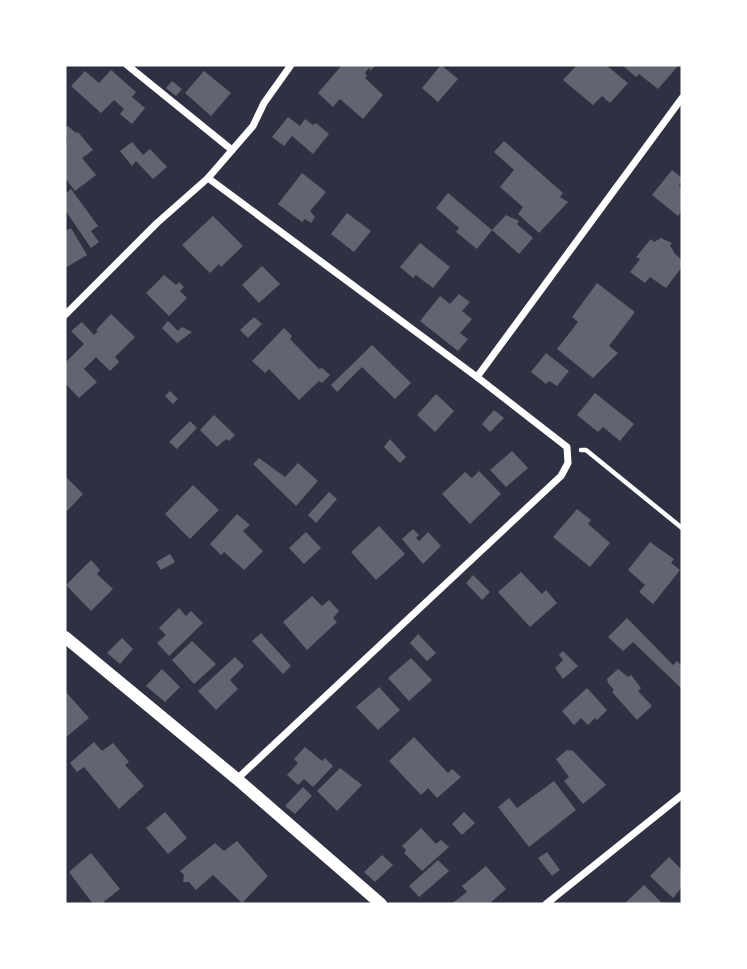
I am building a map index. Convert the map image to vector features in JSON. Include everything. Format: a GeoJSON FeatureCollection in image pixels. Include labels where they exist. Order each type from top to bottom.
{"type":"FeatureCollection","features":[{"type":"Feature","properties":{"kind":"street"},"geometry":{"type":"LineString","coordinates":[[127,65],[232,150]]}},
{"type":"Feature","properties":{"kind":"street"},"geometry":{"type":"LineString","coordinates":[[65,315],[157,223],[208,178],[253,126],[264,103],[291,65]]}},
{"type":"Feature","properties":{"kind":"street"},"geometry":{"type":"LineString","coordinates":[[477,377],[682,98]]}},
{"type":"Feature","properties":{"kind":"street"},"geometry":{"type":"LineString","coordinates":[[208,178],[567,447],[568,463],[561,476],[237,779]]}},
{"type":"Feature","properties":{"kind":"street"},"geometry":{"type":"LineString","coordinates":[[65,637],[237,779],[381,904]]}},
{"type":"Feature","properties":{"kind":"street"},"geometry":{"type":"LineString","coordinates":[[546,904],[682,795]]}},
{"type":"Feature","properties":{"kind":"path"},"geometry":{"type":"LineString","coordinates":[[567,447],[586,450],[682,528]]}},
{"type":"Feature","properties":{"kind":"building"},"geometry":{"type":"Polygon","coordinates":[[[342,65],[376,65],[371,70],[369,68],[365,78],[383,95],[363,119],[340,99],[333,107],[318,93],[342,65]]]}},
{"type":"Feature","properties":{"kind":"building"},"geometry":{"type":"Polygon","coordinates":[[[441,65],[458,79],[438,102],[422,88],[441,65]]]}},
{"type":"Feature","properties":{"kind":"building"},"geometry":{"type":"Polygon","coordinates":[[[577,65],[606,65],[628,83],[610,103],[602,96],[593,105],[563,80],[577,65]]]}},
{"type":"Feature","properties":{"kind":"building"},"geometry":{"type":"Polygon","coordinates":[[[622,65],[678,66],[658,89],[639,74],[636,77],[622,65]]]}},
{"type":"Feature","properties":{"kind":"building"},"geometry":{"type":"Polygon","coordinates":[[[111,70],[136,92],[132,97],[145,108],[132,124],[120,114],[124,109],[114,100],[101,113],[71,86],[85,71],[99,83],[111,70]]]}},
{"type":"Feature","properties":{"kind":"building"},"geometry":{"type":"Polygon","coordinates":[[[204,71],[231,93],[211,116],[185,93],[204,71]]]}},
{"type":"Feature","properties":{"kind":"building"},"geometry":{"type":"Polygon","coordinates":[[[172,81],[182,89],[176,96],[166,88],[172,81]]]}},
{"type":"Feature","properties":{"kind":"building"},"geometry":{"type":"Polygon","coordinates":[[[288,117],[300,126],[305,119],[313,125],[316,123],[329,134],[313,154],[292,136],[284,146],[272,137],[288,117]]]}},
{"type":"Feature","properties":{"kind":"building"},"geometry":{"type":"Polygon","coordinates":[[[68,126],[78,132],[93,150],[82,158],[96,175],[75,191],[65,178],[65,128],[68,126]]]}},
{"type":"Feature","properties":{"kind":"building"},"geometry":{"type":"Polygon","coordinates":[[[504,141],[563,193],[560,197],[568,202],[539,233],[518,214],[523,207],[500,187],[514,170],[494,152],[504,141]]]}},
{"type":"Feature","properties":{"kind":"building"},"geometry":{"type":"Polygon","coordinates":[[[132,142],[143,155],[150,149],[167,167],[153,179],[136,161],[132,166],[120,151],[132,142]]]}},
{"type":"Feature","properties":{"kind":"building"},"geometry":{"type":"Polygon","coordinates":[[[672,170],[682,178],[679,186],[682,188],[682,210],[678,216],[652,195],[672,170]]]}},
{"type":"Feature","properties":{"kind":"building"},"geometry":{"type":"Polygon","coordinates":[[[302,173],[326,192],[310,211],[315,217],[311,223],[305,219],[302,222],[278,204],[302,173]]]}},
{"type":"Feature","properties":{"kind":"building"},"geometry":{"type":"Polygon","coordinates":[[[71,189],[98,226],[91,231],[99,242],[91,248],[65,210],[65,194],[71,189]]]}},
{"type":"Feature","properties":{"kind":"building"},"geometry":{"type":"Polygon","coordinates":[[[448,193],[492,230],[477,249],[456,232],[459,228],[436,208],[448,193]]]}},
{"type":"Feature","properties":{"kind":"building"},"geometry":{"type":"Polygon","coordinates":[[[347,213],[371,231],[354,252],[331,234],[347,213]]]}},
{"type":"Feature","properties":{"kind":"building"},"geometry":{"type":"Polygon","coordinates":[[[506,215],[519,221],[517,224],[533,238],[519,254],[492,230],[506,215]]]}},
{"type":"Feature","properties":{"kind":"building"},"geometry":{"type":"Polygon","coordinates":[[[213,216],[243,246],[221,267],[219,264],[210,273],[182,245],[213,216]]]}},
{"type":"Feature","properties":{"kind":"building"},"geometry":{"type":"Polygon","coordinates":[[[71,228],[87,255],[65,268],[65,231],[71,228]]]}},
{"type":"Feature","properties":{"kind":"building"},"geometry":{"type":"Polygon","coordinates":[[[661,238],[672,243],[670,245],[675,254],[682,260],[682,267],[666,288],[650,277],[645,283],[630,272],[640,259],[636,257],[651,239],[654,242],[661,238]]]}},
{"type":"Feature","properties":{"kind":"building"},"geometry":{"type":"Polygon","coordinates":[[[420,243],[450,267],[433,288],[416,275],[413,278],[400,267],[420,243]]]}},
{"type":"Feature","properties":{"kind":"building"},"geometry":{"type":"Polygon","coordinates":[[[262,266],[280,284],[259,303],[242,285],[262,266]]]}},
{"type":"Feature","properties":{"kind":"building"},"geometry":{"type":"Polygon","coordinates":[[[164,275],[176,285],[179,282],[184,287],[180,291],[187,298],[169,316],[146,293],[164,275]]]}},
{"type":"Feature","properties":{"kind":"building"},"geometry":{"type":"Polygon","coordinates":[[[597,283],[635,312],[609,346],[618,353],[593,378],[557,349],[578,322],[572,317],[597,283]]]}},
{"type":"Feature","properties":{"kind":"building"},"geometry":{"type":"Polygon","coordinates":[[[459,294],[470,302],[462,311],[472,319],[460,333],[468,339],[458,351],[420,321],[440,296],[450,304],[459,294]]]}},
{"type":"Feature","properties":{"kind":"building"},"geometry":{"type":"Polygon","coordinates":[[[111,314],[135,337],[115,357],[119,362],[110,371],[96,357],[84,369],[97,382],[79,398],[65,383],[65,363],[84,344],[71,331],[82,322],[94,335],[111,314]]]}},
{"type":"Feature","properties":{"kind":"building"},"geometry":{"type":"Polygon","coordinates":[[[254,317],[262,324],[248,338],[240,330],[254,317]]]}},
{"type":"Feature","properties":{"kind":"building"},"geometry":{"type":"Polygon","coordinates":[[[168,321],[178,331],[182,327],[192,332],[177,343],[162,328],[168,321]]]}},
{"type":"Feature","properties":{"kind":"building"},"geometry":{"type":"Polygon","coordinates":[[[284,328],[292,336],[290,339],[319,369],[322,368],[330,375],[322,383],[319,381],[299,400],[269,369],[265,373],[252,361],[284,328]]]}},
{"type":"Feature","properties":{"kind":"building"},"geometry":{"type":"Polygon","coordinates":[[[372,345],[411,383],[395,399],[362,367],[337,392],[331,385],[372,345]]]}},
{"type":"Feature","properties":{"kind":"building"},"geometry":{"type":"Polygon","coordinates":[[[546,353],[569,371],[557,386],[549,381],[546,384],[531,372],[546,353]]]}},
{"type":"Feature","properties":{"kind":"building"},"geometry":{"type":"Polygon","coordinates":[[[170,391],[178,399],[173,404],[165,396],[170,391]]]}},
{"type":"Feature","properties":{"kind":"building"},"geometry":{"type":"Polygon","coordinates":[[[595,393],[634,424],[620,441],[603,427],[598,432],[577,415],[595,393]]]}},
{"type":"Feature","properties":{"kind":"building"},"geometry":{"type":"Polygon","coordinates":[[[436,394],[454,411],[435,432],[417,415],[436,394]]]}},
{"type":"Feature","properties":{"kind":"building"},"geometry":{"type":"Polygon","coordinates":[[[494,410],[504,418],[490,432],[482,424],[494,410]]]}},
{"type":"Feature","properties":{"kind":"building"},"geometry":{"type":"Polygon","coordinates":[[[214,415],[235,435],[217,447],[200,430],[214,415]]]}},
{"type":"Feature","properties":{"kind":"building"},"geometry":{"type":"Polygon","coordinates":[[[190,421],[197,428],[177,449],[169,442],[190,421]]]}},
{"type":"Feature","properties":{"kind":"building"},"geometry":{"type":"Polygon","coordinates":[[[390,439],[406,457],[400,463],[384,447],[390,439]]]}},
{"type":"Feature","properties":{"kind":"building"},"geometry":{"type":"Polygon","coordinates":[[[512,451],[528,468],[506,487],[490,470],[512,451]]]}},
{"type":"Feature","properties":{"kind":"building"},"geometry":{"type":"Polygon","coordinates":[[[259,458],[285,477],[298,463],[318,481],[296,506],[253,464],[259,458]]]}},
{"type":"Feature","properties":{"kind":"building"},"geometry":{"type":"Polygon","coordinates":[[[479,471],[501,494],[470,524],[442,494],[465,472],[472,478],[479,471]]]}},
{"type":"Feature","properties":{"kind":"building"},"geometry":{"type":"Polygon","coordinates":[[[65,476],[83,494],[67,511],[65,509],[65,476]]]}},
{"type":"Feature","properties":{"kind":"building"},"geometry":{"type":"Polygon","coordinates":[[[193,485],[219,510],[190,539],[165,514],[193,485]]]}},
{"type":"Feature","properties":{"kind":"building"},"geometry":{"type":"Polygon","coordinates":[[[329,492],[337,499],[316,523],[308,515],[329,492]]]}},
{"type":"Feature","properties":{"kind":"building"},"geometry":{"type":"Polygon","coordinates":[[[577,509],[591,520],[588,524],[610,543],[590,567],[553,537],[577,509]]]}},
{"type":"Feature","properties":{"kind":"building"},"geometry":{"type":"Polygon","coordinates":[[[237,514],[250,525],[243,531],[263,551],[244,570],[224,552],[221,555],[210,544],[237,514]]]}},
{"type":"Feature","properties":{"kind":"building"},"geometry":{"type":"Polygon","coordinates":[[[379,526],[405,554],[376,580],[351,552],[379,526]]]}},
{"type":"Feature","properties":{"kind":"building"},"geometry":{"type":"Polygon","coordinates":[[[413,529],[419,535],[416,538],[419,541],[428,532],[441,546],[423,564],[402,539],[413,529]]]}},
{"type":"Feature","properties":{"kind":"building"},"geometry":{"type":"Polygon","coordinates":[[[306,532],[321,548],[304,564],[289,548],[306,532]]]}},
{"type":"Feature","properties":{"kind":"building"},"geometry":{"type":"Polygon","coordinates":[[[650,542],[674,559],[671,563],[680,570],[653,604],[639,592],[645,585],[628,570],[650,542]]]}},
{"type":"Feature","properties":{"kind":"building"},"geometry":{"type":"Polygon","coordinates":[[[170,554],[175,562],[161,570],[156,562],[170,554]]]}},
{"type":"Feature","properties":{"kind":"building"},"geometry":{"type":"Polygon","coordinates":[[[91,560],[100,570],[97,574],[113,589],[91,611],[66,585],[91,560]]]}},
{"type":"Feature","properties":{"kind":"building"},"geometry":{"type":"Polygon","coordinates":[[[521,572],[542,594],[546,590],[557,603],[530,627],[498,592],[521,572]]]}},
{"type":"Feature","properties":{"kind":"building"},"geometry":{"type":"Polygon","coordinates":[[[473,575],[490,592],[482,600],[466,583],[473,575]]]}},
{"type":"Feature","properties":{"kind":"building"},"geometry":{"type":"Polygon","coordinates":[[[312,596],[322,606],[329,600],[339,611],[333,618],[337,622],[307,650],[283,622],[312,596]]]}},
{"type":"Feature","properties":{"kind":"building"},"geometry":{"type":"Polygon","coordinates":[[[179,608],[186,616],[191,611],[203,623],[169,656],[157,643],[166,635],[159,628],[179,608]]]}},
{"type":"Feature","properties":{"kind":"building"},"geometry":{"type":"Polygon","coordinates":[[[627,618],[673,665],[677,661],[682,666],[682,689],[633,642],[623,651],[608,637],[627,618]]]}},
{"type":"Feature","properties":{"kind":"building"},"geometry":{"type":"Polygon","coordinates":[[[261,633],[291,666],[283,674],[252,641],[261,633]]]}},
{"type":"Feature","properties":{"kind":"building"},"geometry":{"type":"Polygon","coordinates":[[[418,634],[436,653],[427,661],[410,643],[418,634]]]}},
{"type":"Feature","properties":{"kind":"building"},"geometry":{"type":"Polygon","coordinates":[[[122,638],[133,649],[120,664],[107,653],[122,638]]]}},
{"type":"Feature","properties":{"kind":"building"},"geometry":{"type":"Polygon","coordinates":[[[192,641],[216,664],[194,684],[172,660],[192,641]]]}},
{"type":"Feature","properties":{"kind":"building"},"geometry":{"type":"Polygon","coordinates":[[[563,651],[578,666],[563,679],[555,668],[563,660],[559,655],[563,651]]]}},
{"type":"Feature","properties":{"kind":"building"},"geometry":{"type":"Polygon","coordinates":[[[235,657],[244,666],[230,680],[238,689],[216,710],[198,691],[235,657]]]}},
{"type":"Feature","properties":{"kind":"building"},"geometry":{"type":"Polygon","coordinates":[[[411,658],[432,680],[409,701],[388,678],[411,658]]]}},
{"type":"Feature","properties":{"kind":"building"},"geometry":{"type":"Polygon","coordinates":[[[162,669],[180,687],[165,702],[146,686],[162,669]]]}},
{"type":"Feature","properties":{"kind":"building"},"geometry":{"type":"Polygon","coordinates":[[[618,669],[628,677],[631,675],[641,688],[638,691],[652,706],[637,720],[612,692],[614,690],[608,683],[607,679],[618,669]]]}},
{"type":"Feature","properties":{"kind":"building"},"geometry":{"type":"Polygon","coordinates":[[[379,687],[400,710],[378,730],[356,707],[379,687]]]}},
{"type":"Feature","properties":{"kind":"building"},"geometry":{"type":"Polygon","coordinates":[[[587,688],[607,710],[588,725],[581,718],[574,725],[562,711],[587,688]]]}},
{"type":"Feature","properties":{"kind":"building"},"geometry":{"type":"Polygon","coordinates":[[[65,691],[89,718],[65,738],[65,691]]]}},
{"type":"Feature","properties":{"kind":"building"},"geometry":{"type":"Polygon","coordinates":[[[414,737],[448,773],[452,769],[461,777],[437,798],[428,788],[421,795],[389,761],[414,737]]]}},
{"type":"Feature","properties":{"kind":"building"},"geometry":{"type":"Polygon","coordinates":[[[94,742],[102,751],[113,743],[129,762],[125,765],[144,786],[119,809],[84,767],[77,772],[70,763],[94,742]]]}},
{"type":"Feature","properties":{"kind":"building"},"geometry":{"type":"Polygon","coordinates":[[[305,747],[322,761],[325,758],[333,766],[313,787],[304,779],[298,785],[287,775],[298,763],[294,759],[305,747]]]}},
{"type":"Feature","properties":{"kind":"building"},"geometry":{"type":"Polygon","coordinates":[[[567,750],[573,751],[606,785],[583,804],[564,781],[569,777],[556,759],[567,750]]]}},
{"type":"Feature","properties":{"kind":"building"},"geometry":{"type":"Polygon","coordinates":[[[340,768],[362,785],[337,811],[317,791],[340,768]]]}},
{"type":"Feature","properties":{"kind":"building"},"geometry":{"type":"Polygon","coordinates":[[[554,781],[576,810],[529,847],[498,807],[509,798],[517,808],[554,781]]]}},
{"type":"Feature","properties":{"kind":"building"},"geometry":{"type":"Polygon","coordinates":[[[303,787],[312,796],[295,814],[285,806],[303,787]]]}},
{"type":"Feature","properties":{"kind":"building"},"geometry":{"type":"Polygon","coordinates":[[[165,812],[187,838],[168,854],[146,828],[165,812]]]}},
{"type":"Feature","properties":{"kind":"building"},"geometry":{"type":"Polygon","coordinates":[[[464,812],[475,823],[462,835],[452,824],[464,812]]]}},
{"type":"Feature","properties":{"kind":"building"},"geometry":{"type":"Polygon","coordinates":[[[421,828],[436,844],[441,840],[449,847],[422,871],[404,853],[406,850],[402,846],[421,828]]]}},
{"type":"Feature","properties":{"kind":"building"},"geometry":{"type":"Polygon","coordinates":[[[237,841],[268,876],[242,903],[213,875],[196,890],[189,882],[183,882],[184,875],[180,871],[215,843],[224,851],[237,841]]]}},
{"type":"Feature","properties":{"kind":"building"},"geometry":{"type":"Polygon","coordinates":[[[547,852],[560,870],[552,876],[538,858],[547,852]]]}},
{"type":"Feature","properties":{"kind":"building"},"geometry":{"type":"Polygon","coordinates":[[[91,853],[120,889],[101,904],[93,904],[69,872],[91,853]]]}},
{"type":"Feature","properties":{"kind":"building"},"geometry":{"type":"Polygon","coordinates":[[[382,855],[393,865],[375,882],[364,872],[382,855]]]}},
{"type":"Feature","properties":{"kind":"building"},"geometry":{"type":"Polygon","coordinates":[[[669,857],[682,870],[682,887],[673,898],[650,876],[669,857]]]}},
{"type":"Feature","properties":{"kind":"building"},"geometry":{"type":"Polygon","coordinates":[[[438,860],[449,871],[419,897],[409,886],[438,860]]]}},
{"type":"Feature","properties":{"kind":"building"},"geometry":{"type":"Polygon","coordinates":[[[486,866],[506,889],[489,904],[451,904],[467,892],[462,886],[486,866]]]}},
{"type":"Feature","properties":{"kind":"building"},"geometry":{"type":"Polygon","coordinates":[[[644,885],[663,904],[624,904],[644,885]]]}}]}
